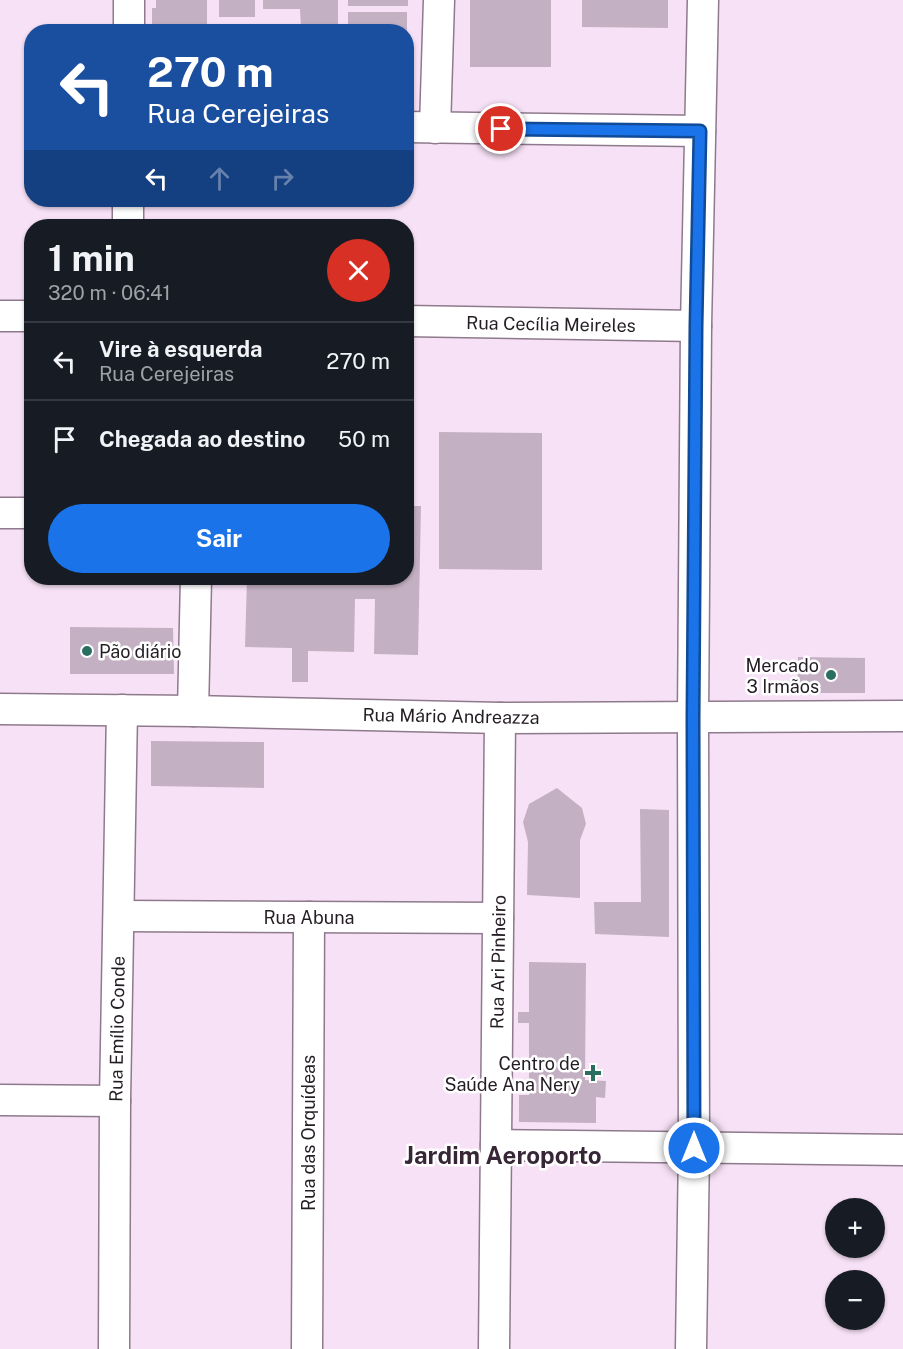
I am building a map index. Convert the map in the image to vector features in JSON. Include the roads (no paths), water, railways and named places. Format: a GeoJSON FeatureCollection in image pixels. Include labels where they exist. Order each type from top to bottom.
{"type":"FeatureCollection","features":[{"type":"Feature","properties":{"kind":"street"},"geometry":{"type":"LineString","coordinates":[[129,0],[129,24]]}},
{"type":"Feature","properties":{"kind":"street"},"geometry":{"type":"LineString","coordinates":[[439,0],[421,128],[700,131]]}},
{"type":"Feature","properties":{"kind":"street"},"geometry":{"type":"LineString","coordinates":[[691,1349],[694,1148],[693,718],[696,326],[703,0]]}},
{"type":"Feature","properties":{"kind":"street"},"geometry":{"type":"LineString","coordinates":[[0,315],[24,316]]}},
{"type":"Feature","properties":{"kind":"street","name":"Rua Cecília Meireles"},"geometry":{"type":"LineString","coordinates":[[414,321],[696,326]]}},
{"type":"Feature","properties":{"kind":"street"},"geometry":{"type":"LineString","coordinates":[[0,513],[24,513]]}},
{"type":"Feature","properties":{"kind":"street"},"geometry":{"type":"LineString","coordinates":[[193,711],[196,585]]}},
{"type":"Feature","properties":{"kind":"street","name":"Rua Mário Andreazza"},"geometry":{"type":"LineString","coordinates":[[0,709],[500,718],[903,716]]}},
{"type":"Feature","properties":{"kind":"street","name":"Rua Emílio Conde"},"geometry":{"type":"LineString","coordinates":[[114,1349],[115,1101],[122,710]]}},
{"type":"Feature","properties":{"kind":"street","name":"Rua Ari Pinheiro"},"geometry":{"type":"LineString","coordinates":[[494,1349],[500,718]]}},
{"type":"Feature","properties":{"kind":"street","name":"Rua Abuna"},"geometry":{"type":"LineString","coordinates":[[119,916],[498,918]]}},
{"type":"Feature","properties":{"kind":"street","name":"Rua das Orquídeas"},"geometry":{"type":"LineString","coordinates":[[307,1349],[309,916]]}},
{"type":"Feature","properties":{"kind":"street"},"geometry":{"type":"LineString","coordinates":[[0,1100],[115,1101]]}},
{"type":"Feature","properties":{"kind":"street"},"geometry":{"type":"LineString","coordinates":[[496,1145],[903,1150]]}},
{"type":"Feature","properties":{"kind":"place","name":"Pão diário"},"geometry":{"type":"Point","coordinates":[87,651]}},
{"type":"Feature","properties":{"kind":"place","name":"Mercado 3 Irmãos"},"geometry":{"type":"Point","coordinates":[831,675]}},
{"type":"Feature","properties":{"kind":"place","name":"Centro de Saúde Ana Nery"},"geometry":{"type":"Point","coordinates":[593,1073]}},
{"type":"Feature","properties":{"kind":"district","name":"Jardim Aeroporto"},"geometry":{"type":"Point","coordinates":[503,1155]}}]}
